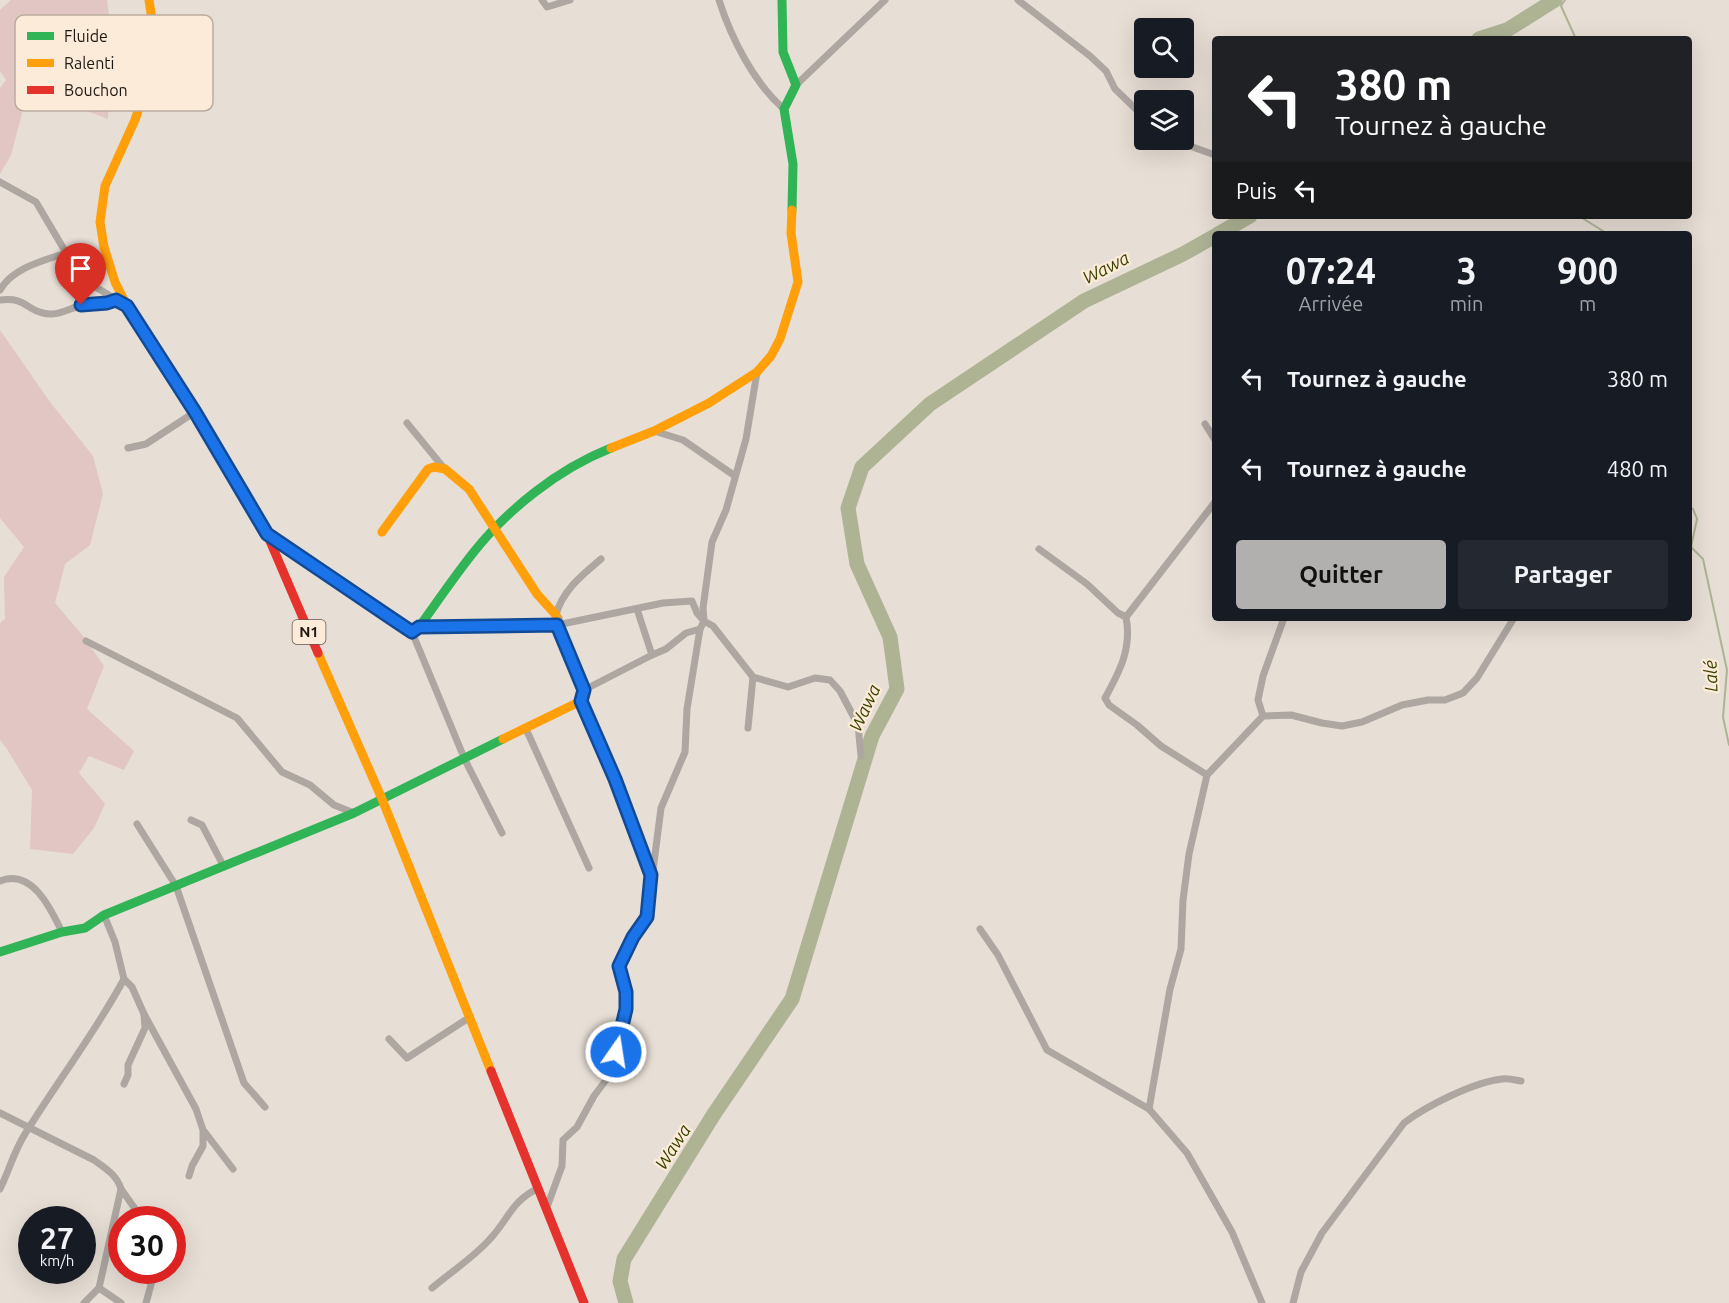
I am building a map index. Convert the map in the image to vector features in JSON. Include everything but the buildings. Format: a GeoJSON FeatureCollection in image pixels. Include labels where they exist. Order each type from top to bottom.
{"type":"FeatureCollection","features":[{"type":"Feature","properties":{"kind":"main road","name":"N1"},"geometry":{"type":"LineString","coordinates":[[149,0],[152,15]]}},
{"type":"Feature","properties":{"kind":"main road"},"geometry":{"type":"LineString","coordinates":[[267,534],[416,629],[474,552],[508,515],[542,488],[588,457],[654,431],[709,403],[757,372],[771,356],[780,339],[798,282],[791,233],[793,164],[784,109],[796,86],[783,52],[782,0]]}},
{"type":"Feature","properties":{"kind":"main road","name":"N1"},"geometry":{"type":"LineString","coordinates":[[138,111],[105,186],[100,222],[104,247],[115,282],[127,306],[195,412],[267,534],[382,799],[584,1303]]}},
{"type":"Feature","properties":{"kind":"main road"},"geometry":{"type":"LineString","coordinates":[[0,952],[62,932],[85,928],[104,915],[354,813],[581,701],[584,690],[556,615],[537,594],[469,489],[443,467],[433,466],[428,469],[382,532]]}},
{"type":"Feature","properties":{"kind":"street"},"geometry":{"type":"LineString","coordinates":[[542,0],[547,8],[570,0]]}},
{"type":"Feature","properties":{"kind":"street"},"geometry":{"type":"LineString","coordinates":[[719,0],[750,68],[769,96],[784,109]]}},
{"type":"Feature","properties":{"kind":"street"},"geometry":{"type":"LineString","coordinates":[[796,86],[885,0]]}},
{"type":"Feature","properties":{"kind":"street"},"geometry":{"type":"LineString","coordinates":[[1018,0],[1090,56],[1106,71],[1115,89],[1134,107]]}},
{"type":"Feature","properties":{"kind":"street"},"geometry":{"type":"LineString","coordinates":[[1194,148],[1212,154]]}},
{"type":"Feature","properties":{"kind":"street"},"geometry":{"type":"LineString","coordinates":[[0,182],[36,202],[81,278],[127,306]]}},
{"type":"Feature","properties":{"kind":"street"},"geometry":{"type":"LineString","coordinates":[[0,290],[6,280],[32,264],[66,254]]}},
{"type":"Feature","properties":{"kind":"street"},"geometry":{"type":"LineString","coordinates":[[0,300],[13,298],[26,302],[40,313],[56,315],[81,305],[116,300]]}},
{"type":"Feature","properties":{"kind":"street"},"geometry":{"type":"LineString","coordinates":[[547,1207],[562,1166],[563,1140],[577,1126],[594,1096],[609,1076],[626,1009],[626,992],[619,966],[633,937],[647,917],[661,808],[685,752],[687,709],[700,629],[704,621],[703,608],[712,542],[726,510],[746,440],[757,372]]}},
{"type":"Feature","properties":{"kind":"street"},"geometry":{"type":"LineString","coordinates":[[128,448],[146,444],[195,412]]}},
{"type":"Feature","properties":{"kind":"street"},"geometry":{"type":"LineString","coordinates":[[407,423],[443,467]]}},
{"type":"Feature","properties":{"kind":"street"},"geometry":{"type":"LineString","coordinates":[[1205,424],[1212,435]]}},
{"type":"Feature","properties":{"kind":"street"},"geometry":{"type":"LineString","coordinates":[[654,431],[683,441],[735,476]]}},
{"type":"Feature","properties":{"kind":"street"},"geometry":{"type":"LineString","coordinates":[[1207,775],[1161,746],[1137,725],[1108,705],[1105,698],[1122,668],[1128,647],[1126,616],[1212,506]]}},
{"type":"Feature","properties":{"kind":"street"},"geometry":{"type":"LineString","coordinates":[[1039,549],[1087,584],[1118,613],[1126,616]]}},
{"type":"Feature","properties":{"kind":"street"},"geometry":{"type":"LineString","coordinates":[[556,615],[559,603],[572,585],[601,559]]}},
{"type":"Feature","properties":{"kind":"street"},"geometry":{"type":"LineString","coordinates":[[502,833],[465,760],[416,629],[561,625],[663,603],[692,601],[704,621],[713,626],[753,677],[788,687],[815,678],[830,680],[840,691],[858,725],[861,756]]}},
{"type":"Feature","properties":{"kind":"street"},"geometry":{"type":"LineString","coordinates":[[637,609],[652,655]]}},
{"type":"Feature","properties":{"kind":"street"},"geometry":{"type":"LineString","coordinates":[[1263,716],[1258,700],[1263,676],[1283,621]]}},
{"type":"Feature","properties":{"kind":"street"},"geometry":{"type":"LineString","coordinates":[[1149,1108],[1170,990],[1181,949],[1183,900],[1189,854],[1207,775],[1263,716],[1291,715],[1342,726],[1362,722],[1402,705],[1428,700],[1444,700],[1463,693],[1477,678],[1512,621]]}},
{"type":"Feature","properties":{"kind":"street"},"geometry":{"type":"LineString","coordinates":[[584,690],[666,649],[686,633],[700,629]]}},
{"type":"Feature","properties":{"kind":"street"},"geometry":{"type":"LineString","coordinates":[[86,641],[237,718],[282,772],[310,785],[334,806],[354,813]]}},
{"type":"Feature","properties":{"kind":"street"},"geometry":{"type":"LineString","coordinates":[[748,728],[753,677]]}},
{"type":"Feature","properties":{"kind":"street"},"geometry":{"type":"LineString","coordinates":[[581,701],[615,779],[651,875]]}},
{"type":"Feature","properties":{"kind":"street"},"geometry":{"type":"LineString","coordinates":[[526,729],[589,868]]}},
{"type":"Feature","properties":{"kind":"street"},"geometry":{"type":"LineString","coordinates":[[191,820],[202,825],[224,867]]}},
{"type":"Feature","properties":{"kind":"street"},"geometry":{"type":"LineString","coordinates":[[137,824],[177,886],[244,1083],[265,1107]]}},
{"type":"Feature","properties":{"kind":"street"},"geometry":{"type":"LineString","coordinates":[[0,881],[4,879],[22,880],[38,891],[49,904],[62,932]]}},
{"type":"Feature","properties":{"kind":"street"},"geometry":{"type":"LineString","coordinates":[[104,915],[115,942],[124,978],[132,987],[144,1014],[196,1109],[203,1130],[203,1146],[189,1176]]}},
{"type":"Feature","properties":{"kind":"street"},"geometry":{"type":"LineString","coordinates":[[980,929],[998,955],[1047,1050],[1149,1108],[1187,1153],[1233,1232],[1262,1303]]}},
{"type":"Feature","properties":{"kind":"street"},"geometry":{"type":"LineString","coordinates":[[0,1189],[21,1141],[72,1059],[106,1011],[124,978]]}},
{"type":"Feature","properties":{"kind":"street"},"geometry":{"type":"LineString","coordinates":[[124,1084],[128,1076],[128,1065],[145,1028],[144,1014]]}},
{"type":"Feature","properties":{"kind":"street"},"geometry":{"type":"LineString","coordinates":[[389,1039],[407,1058],[470,1017]]}},
{"type":"Feature","properties":{"kind":"street"},"geometry":{"type":"LineString","coordinates":[[1293,1303],[1301,1272],[1322,1233],[1404,1123],[1416,1113],[1477,1085],[1503,1078],[1521,1081]]}},
{"type":"Feature","properties":{"kind":"street"},"geometry":{"type":"LineString","coordinates":[[0,1113],[101,1165],[119,1183],[133,1206]]}},
{"type":"Feature","properties":{"kind":"street"},"geometry":{"type":"LineString","coordinates":[[203,1130],[233,1170]]}},
{"type":"Feature","properties":{"kind":"street"},"geometry":{"type":"LineString","coordinates":[[432,1288],[491,1239],[511,1209],[529,1193],[539,1188]]}},
{"type":"Feature","properties":{"kind":"street"},"geometry":{"type":"LineString","coordinates":[[84,1303],[99,1288],[121,1189]]}},
{"type":"Feature","properties":{"kind":"street"},"geometry":{"type":"LineString","coordinates":[[146,1303],[151,1284]]}},
{"type":"Feature","properties":{"kind":"street"},"geometry":{"type":"LineString","coordinates":[[99,1288],[121,1303]]}},
{"type":"Feature","properties":{"kind":"shaded area"},"geometry":{"type":"Polygon","coordinates":[[[11,0],[107,0],[109,15],[15,15],[15,111],[23,111],[11,155],[0,174],[0,88],[6,80],[0,71],[0,10],[11,0]]]}},
{"type":"Feature","properties":{"kind":"shaded area"},"geometry":{"type":"Polygon","coordinates":[[[87,111],[108,111],[108,119],[87,111]]]}},
{"type":"Feature","properties":{"kind":"shaded area"},"geometry":{"type":"Polygon","coordinates":[[[0,330],[50,402],[93,456],[103,494],[90,545],[65,564],[55,603],[84,637],[104,666],[87,709],[134,751],[124,770],[89,756],[79,773],[105,804],[94,828],[73,854],[30,849],[32,790],[0,740],[0,623],[5,619],[4,577],[24,547],[0,518],[0,330]]]}},
{"type":"Feature","properties":{"kind":"waterway","name":"Wawa"},"geometry":{"type":"LineString","coordinates":[[1488,36],[1507,30],[1555,0]]}},
{"type":"Feature","properties":{"kind":"waterway","name":"Lalé"},"geometry":{"type":"LineString","coordinates":[[1565,0],[1561,6],[1575,36]]}},
{"type":"Feature","properties":{"kind":"waterway","name":"Wawa"},"geometry":{"type":"LineString","coordinates":[[1223,231],[1245,219]]}},
{"type":"Feature","properties":{"kind":"waterway","name":"Lalé"},"geometry":{"type":"LineString","coordinates":[[1584,219],[1603,231]]}},
{"type":"Feature","properties":{"kind":"waterway","name":"Wawa"},"geometry":{"type":"LineString","coordinates":[[626,1303],[620,1281],[624,1259],[714,1114],[792,999],[872,736],[897,689],[890,637],[857,564],[848,508],[862,467],[930,404],[1084,301],[1212,238]]}},
{"type":"Feature","properties":{"kind":"waterway","name":"Lalé"},"geometry":{"type":"LineString","coordinates":[[1692,509],[1697,519],[1692,542]]}},
{"type":"Feature","properties":{"kind":"waterway","name":"Lalé"},"geometry":{"type":"LineString","coordinates":[[1692,548],[1703,559],[1727,670],[1723,717],[1729,745]]}},
{"type":"Feature","properties":{"kind":"traffic: fast"},"geometry":{"type":"LineString","coordinates":[[782,0],[783,52],[796,85],[784,109],[793,164],[792,210]]}},
{"type":"Feature","properties":{"kind":"traffic: fast"},"geometry":{"type":"LineString","coordinates":[[267,534],[412,632],[419,627],[473,553],[518,506],[572,467],[611,448]]}},
{"type":"Feature","properties":{"kind":"traffic: fast"},"geometry":{"type":"LineString","coordinates":[[0,952],[62,932],[85,928],[104,915],[354,813],[503,739]]}},
{"type":"Feature","properties":{"kind":"traffic: slow"},"geometry":{"type":"LineString","coordinates":[[149,0],[151,15]]}},
{"type":"Feature","properties":{"kind":"traffic: slow"},"geometry":{"type":"LineString","coordinates":[[138,111],[105,186],[100,222],[104,247],[115,282],[127,306],[210,438]]}},
{"type":"Feature","properties":{"kind":"traffic: slow"},"geometry":{"type":"LineString","coordinates":[[611,448],[654,431],[709,403],[757,372],[771,356],[780,339],[798,282],[791,233],[792,210]]}},
{"type":"Feature","properties":{"kind":"traffic: slow"},"geometry":{"type":"LineString","coordinates":[[382,532],[428,469],[434,467],[445,469],[469,489],[537,594],[556,615],[557,625],[584,690],[581,701],[503,739]]}},
{"type":"Feature","properties":{"kind":"traffic: slow"},"geometry":{"type":"LineString","coordinates":[[318,653],[382,799],[491,1071]]}},
{"type":"Feature","properties":{"kind":"traffic: jam"},"geometry":{"type":"LineString","coordinates":[[210,438],[267,534],[318,653]]}},
{"type":"Feature","properties":{"kind":"traffic: jam"},"geometry":{"type":"LineString","coordinates":[[491,1071],[584,1303]]}},
{"type":"Feature","properties":{"kind":"route"},"geometry":{"type":"LineString","coordinates":[[81,305],[116,300],[127,306],[195,412],[267,534],[394,620],[412,632],[419,627],[557,625],[584,690],[581,701],[615,779],[651,875],[647,917],[633,937],[619,966],[626,992],[626,1009],[616,1052]]}}]}
